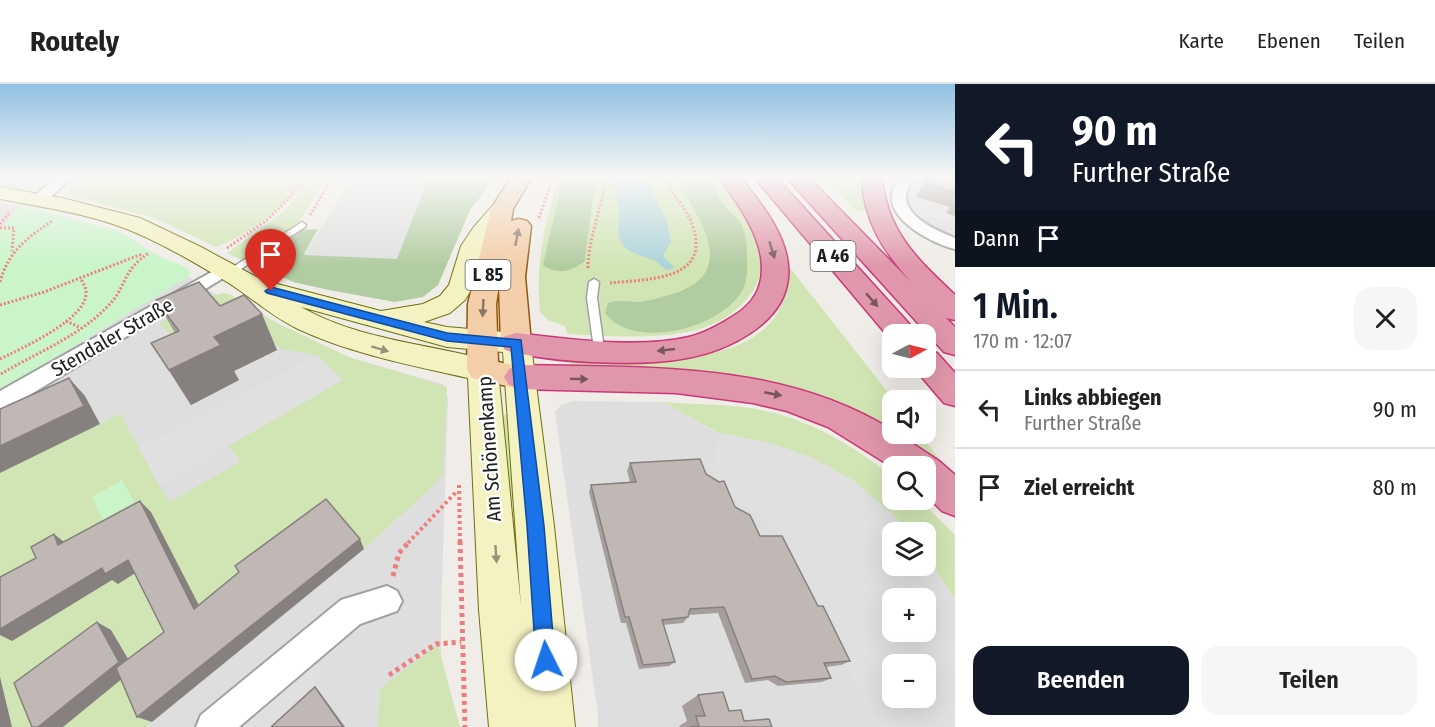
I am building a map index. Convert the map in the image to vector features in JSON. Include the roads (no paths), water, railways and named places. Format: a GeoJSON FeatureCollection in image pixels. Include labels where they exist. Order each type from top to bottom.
{"type":"FeatureCollection","features":[{"type":"Feature","properties":{"kind":"highway"},"geometry":{"type":"LineString","coordinates":[[518,360],[599,349],[657,351],[688,347],[714,339],[750,321],[762,309],[773,286],[777,266],[759,217],[752,207]]}},
{"type":"Feature","properties":{"kind":"highway","name":"A 46"},"geometry":{"type":"LineString","coordinates":[[791,207],[894,324]]}},
{"type":"Feature","properties":{"kind":"highway","name":"A 46"},"geometry":{"type":"LineString","coordinates":[[823,207],[955,345]]}},
{"type":"Feature","properties":{"kind":"highway"},"geometry":{"type":"LineString","coordinates":[[875,207],[883,226],[910,267]]}},
{"type":"Feature","properties":{"kind":"highway"},"geometry":{"type":"LineString","coordinates":[[833,218],[910,267],[955,311]]}},
{"type":"Feature","properties":{"kind":"highway"},"geometry":{"type":"LineString","coordinates":[[518,360],[716,383],[783,396],[838,417],[882,441],[904,456]]}},
{"type":"Feature","properties":{"kind":"highway"},"geometry":{"type":"LineString","coordinates":[[936,372],[955,394]]}},
{"type":"Feature","properties":{"kind":"highway"},"geometry":{"type":"LineString","coordinates":[[936,481],[955,499]]}},
{"type":"Feature","properties":{"kind":"main road","name":"Am Schönenkamp"},"geometry":{"type":"LineString","coordinates":[[518,360],[512,277],[515,246],[525,207]]}},
{"type":"Feature","properties":{"kind":"main road","name":"Am Schönenkamp"},"geometry":{"type":"LineString","coordinates":[[483,357],[482,304],[502,209]]}},
{"type":"Feature","properties":{"kind":"main road"},"geometry":{"type":"LineString","coordinates":[[483,357],[518,360]]}},
{"type":"Feature","properties":{"kind":"street"},"geometry":{"type":"LineString","coordinates":[[71,207],[132,223],[232,270],[371,319],[447,337],[483,357]]}},
{"type":"Feature","properties":{"kind":"street"},"geometry":{"type":"LineString","coordinates":[[902,207],[908,216],[931,233],[955,244]]}},
{"type":"Feature","properties":{"kind":"street"},"geometry":{"type":"LineString","coordinates":[[371,319],[422,315],[444,306],[462,286],[474,242],[502,209]]}},
{"type":"Feature","properties":{"kind":"street"},"geometry":{"type":"LineString","coordinates":[[232,270],[269,300],[324,331],[387,351],[445,362],[483,357]]}},
{"type":"Feature","properties":{"kind":"street","name":"Stendaler Straße"},"geometry":{"type":"LineString","coordinates":[[0,402],[232,270]]}},
{"type":"Feature","properties":{"kind":"street","name":"Am Schönenkamp"},"geometry":{"type":"LineString","coordinates":[[483,357],[500,610],[513,727]]}},
{"type":"Feature","properties":{"kind":"street","name":"Am Schönenkamp"},"geometry":{"type":"LineString","coordinates":[[518,360],[536,526],[551,727]]}},
{"type":"Feature","properties":{"kind":"street"},"geometry":{"type":"LineString","coordinates":[[213,727],[352,611],[387,601]]}},
{"type":"Feature","properties":{"kind":"lane"},"geometry":{"type":"LineString","coordinates":[[232,270],[302,225]]}},
{"type":"Feature","properties":{"kind":"lane"},"geometry":{"type":"LineString","coordinates":[[594,282],[592,298],[599,349]]}},
{"type":"Feature","properties":{"kind":"water"},"geometry":{"type":"Polygon","coordinates":[[[619,207],[660,207],[667,222],[671,242],[663,256],[675,268],[666,270],[652,260],[630,251],[621,242],[618,232],[619,207]]]}}]}
